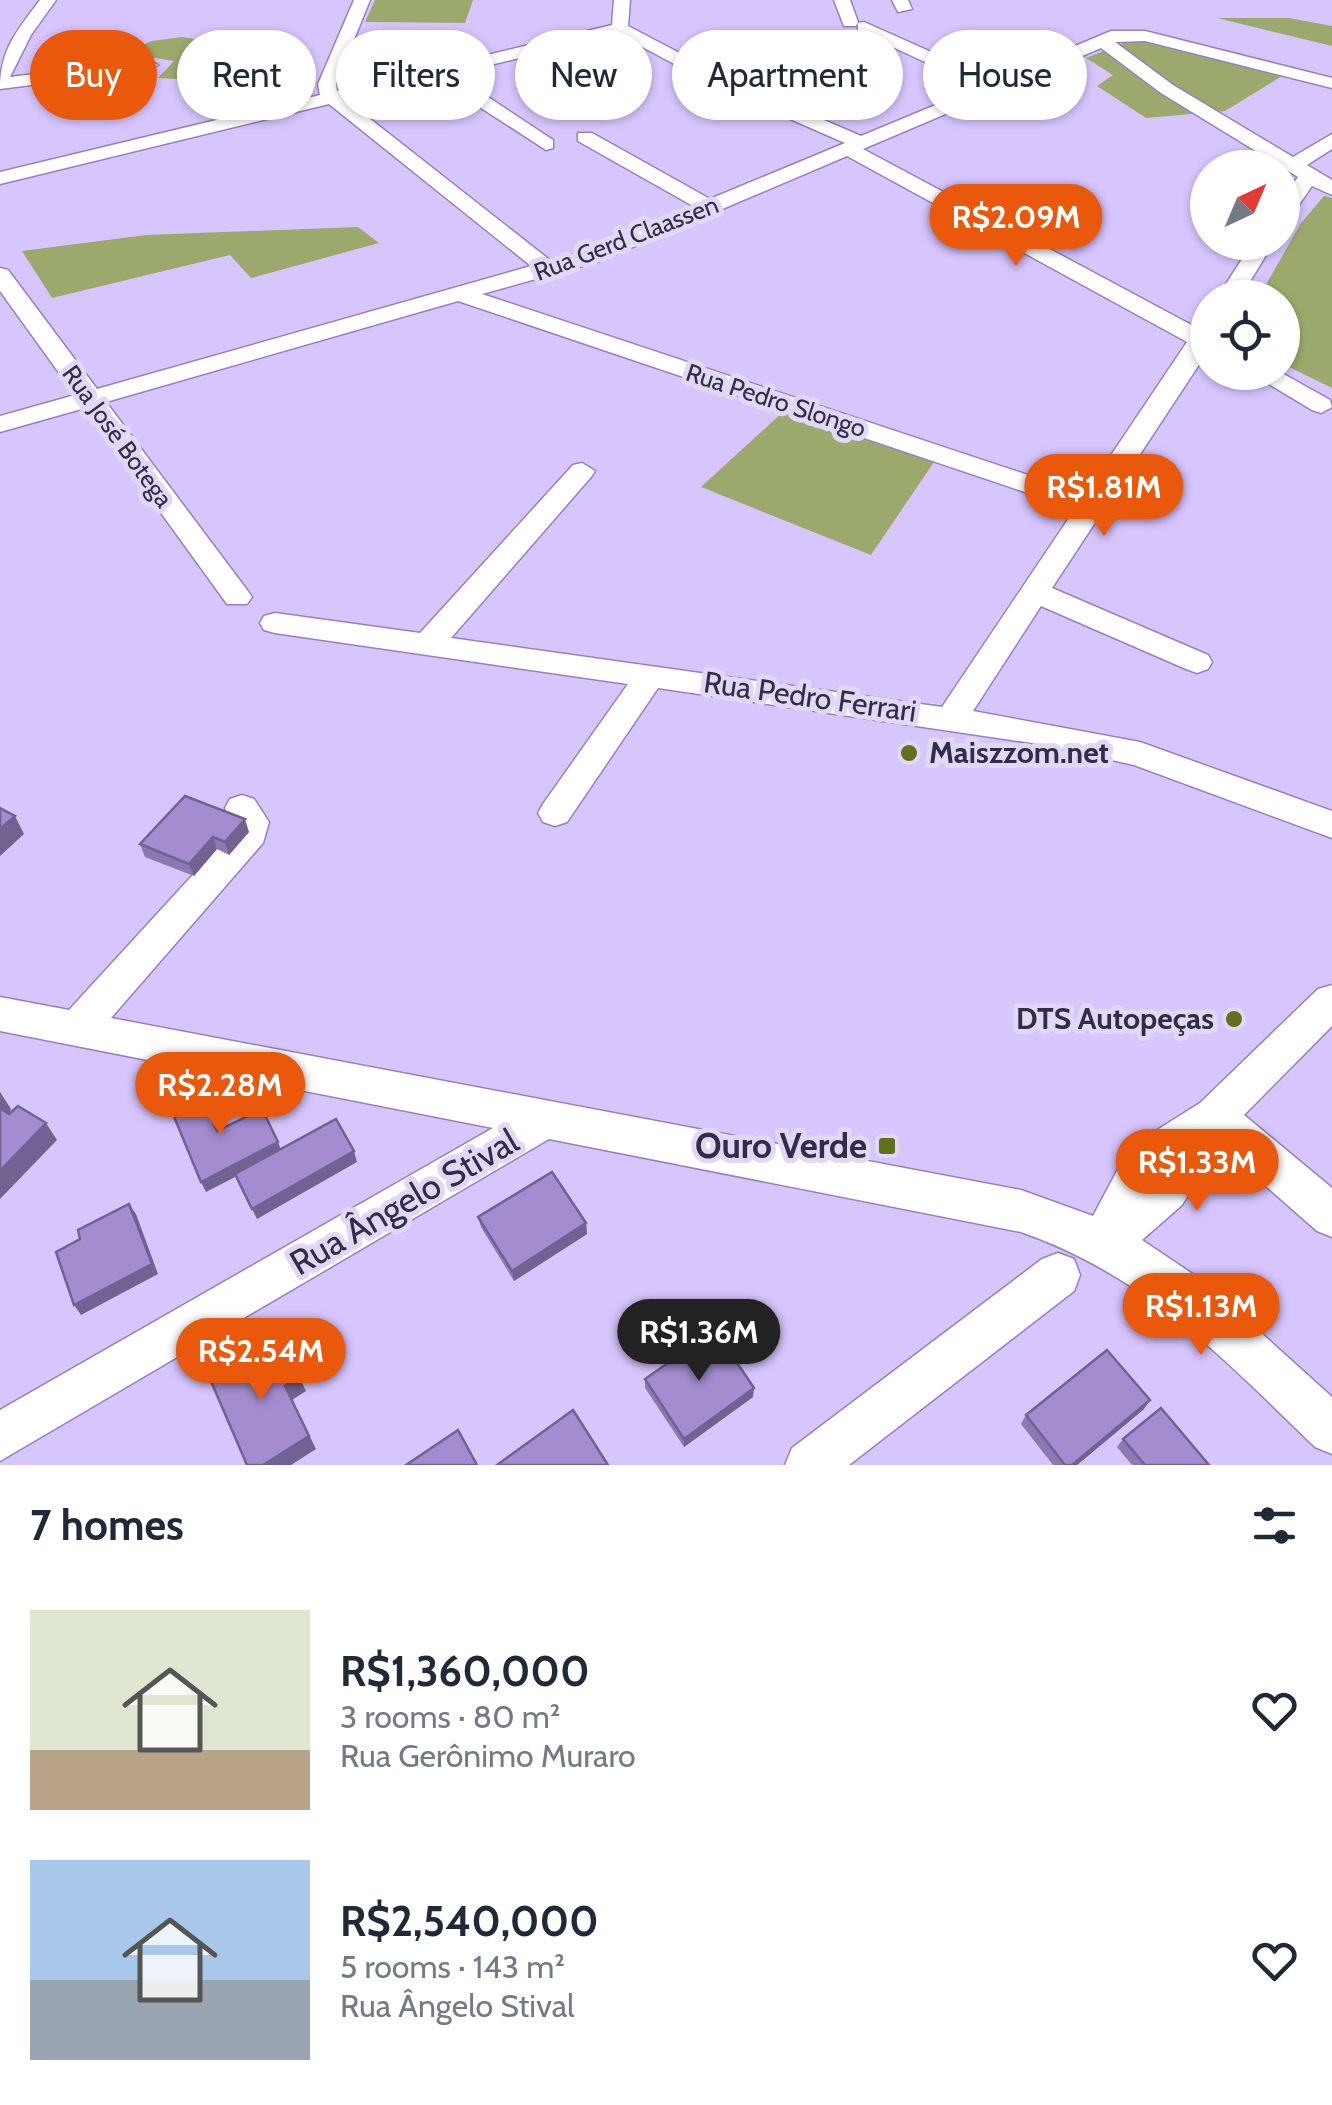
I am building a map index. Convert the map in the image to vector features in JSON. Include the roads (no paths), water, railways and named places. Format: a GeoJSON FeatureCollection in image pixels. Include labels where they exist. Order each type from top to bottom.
{"type":"FeatureCollection","features":[{"type":"Feature","properties":{"kind":"street"},"geometry":{"type":"LineString","coordinates":[[0,82],[22,34],[48,0]]}},
{"type":"Feature","properties":{"kind":"street"},"geometry":{"type":"LineString","coordinates":[[362,0],[327,84],[332,99],[548,269]]}},
{"type":"Feature","properties":{"kind":"street"},"geometry":{"type":"LineString","coordinates":[[620,28],[622,0]]}},
{"type":"Feature","properties":{"kind":"street"},"geometry":{"type":"LineString","coordinates":[[842,0],[857,25],[923,55]]}},
{"type":"Feature","properties":{"kind":"street"},"geometry":{"type":"LineString","coordinates":[[495,59],[620,28],[855,146],[1190,330]]}},
{"type":"Feature","properties":{"kind":"street","name":"Rua Gerd Claassen"},"geometry":{"type":"LineString","coordinates":[[1087,47],[1136,35],[1332,83]]}},
{"type":"Feature","properties":{"kind":"street"},"geometry":{"type":"LineString","coordinates":[[1102,40],[1167,88],[1332,189]]}},
{"type":"Feature","properties":{"kind":"street"},"geometry":{"type":"LineString","coordinates":[[0,82],[30,79]]}},
{"type":"Feature","properties":{"kind":"street"},"geometry":{"type":"LineString","coordinates":[[0,178],[336,98]]}},
{"type":"Feature","properties":{"kind":"street"},"geometry":{"type":"LineString","coordinates":[[495,110],[546,144]]}},
{"type":"Feature","properties":{"kind":"street","name":"Rua Gerd Claassen"},"geometry":{"type":"LineString","coordinates":[[0,424],[609,250],[923,117]]}},
{"type":"Feature","properties":{"kind":"street"},"geometry":{"type":"LineString","coordinates":[[585,137],[710,208]]}},
{"type":"Feature","properties":{"kind":"street"},"geometry":{"type":"LineString","coordinates":[[1300,174],[1332,140]]}},
{"type":"Feature","properties":{"kind":"street","name":"Rua José Botega"},"geometry":{"type":"LineString","coordinates":[[0,275],[236,597]]}},
{"type":"Feature","properties":{"kind":"street","name":"Rua Pedro Slongo"},"geometry":{"type":"LineString","coordinates":[[459,294],[1092,505]]}},
{"type":"Feature","properties":{"kind":"street"},"geometry":{"type":"LineString","coordinates":[[952,717],[1190,360]]}},
{"type":"Feature","properties":{"kind":"street"},"geometry":{"type":"LineString","coordinates":[[1294,390],[1321,405]]}},
{"type":"Feature","properties":{"kind":"street"},"geometry":{"type":"LineString","coordinates":[[428,644],[582,470]]}},
{"type":"Feature","properties":{"kind":"street"},"geometry":{"type":"LineString","coordinates":[[1035,592],[1197,662]]}},
{"type":"Feature","properties":{"kind":"street","name":"Rua Pedro Ferrari"},"geometry":{"type":"LineString","coordinates":[[276,624],[952,717],[1140,754],[1332,825]]}},
{"type":"Feature","properties":{"kind":"street"},"geometry":{"type":"LineString","coordinates":[[555,813],[651,675]]}},
{"type":"Feature","properties":{"kind":"street"},"geometry":{"type":"LineString","coordinates":[[77,1029],[252,834],[252,822],[242,808]]}},
{"type":"Feature","properties":{"kind":"street"},"geometry":{"type":"LineString","coordinates":[[1104,1240],[1142,1217],[1166,1195],[1216,1116],[1332,1001]]}},
{"type":"Feature","properties":{"kind":"street"},"geometry":{"type":"LineString","coordinates":[[0,1014],[1021,1211],[1104,1240],[1196,1302],[1332,1430]]}},
{"type":"Feature","properties":{"kind":"street"},"geometry":{"type":"LineString","coordinates":[[1216,1116],[1332,1216]]}},
{"type":"Feature","properties":{"kind":"street","name":"Rua Ângelo Stival"},"geometry":{"type":"LineString","coordinates":[[0,1438],[549,1117]]}},
{"type":"Feature","properties":{"kind":"street"},"geometry":{"type":"LineString","coordinates":[[810,1465],[1058,1275]]}},
{"type":"Feature","properties":{"kind":"place","name":"Maiszzom.net"},"geometry":{"type":"Point","coordinates":[909,753]}},
{"type":"Feature","properties":{"kind":"place","name":"DTS Autopeças"},"geometry":{"type":"Point","coordinates":[1234,1019]}},
{"type":"Feature","properties":{"kind":"place","name":"Ouro Verde"},"geometry":{"type":"Point","coordinates":[887,1146]}}]}
